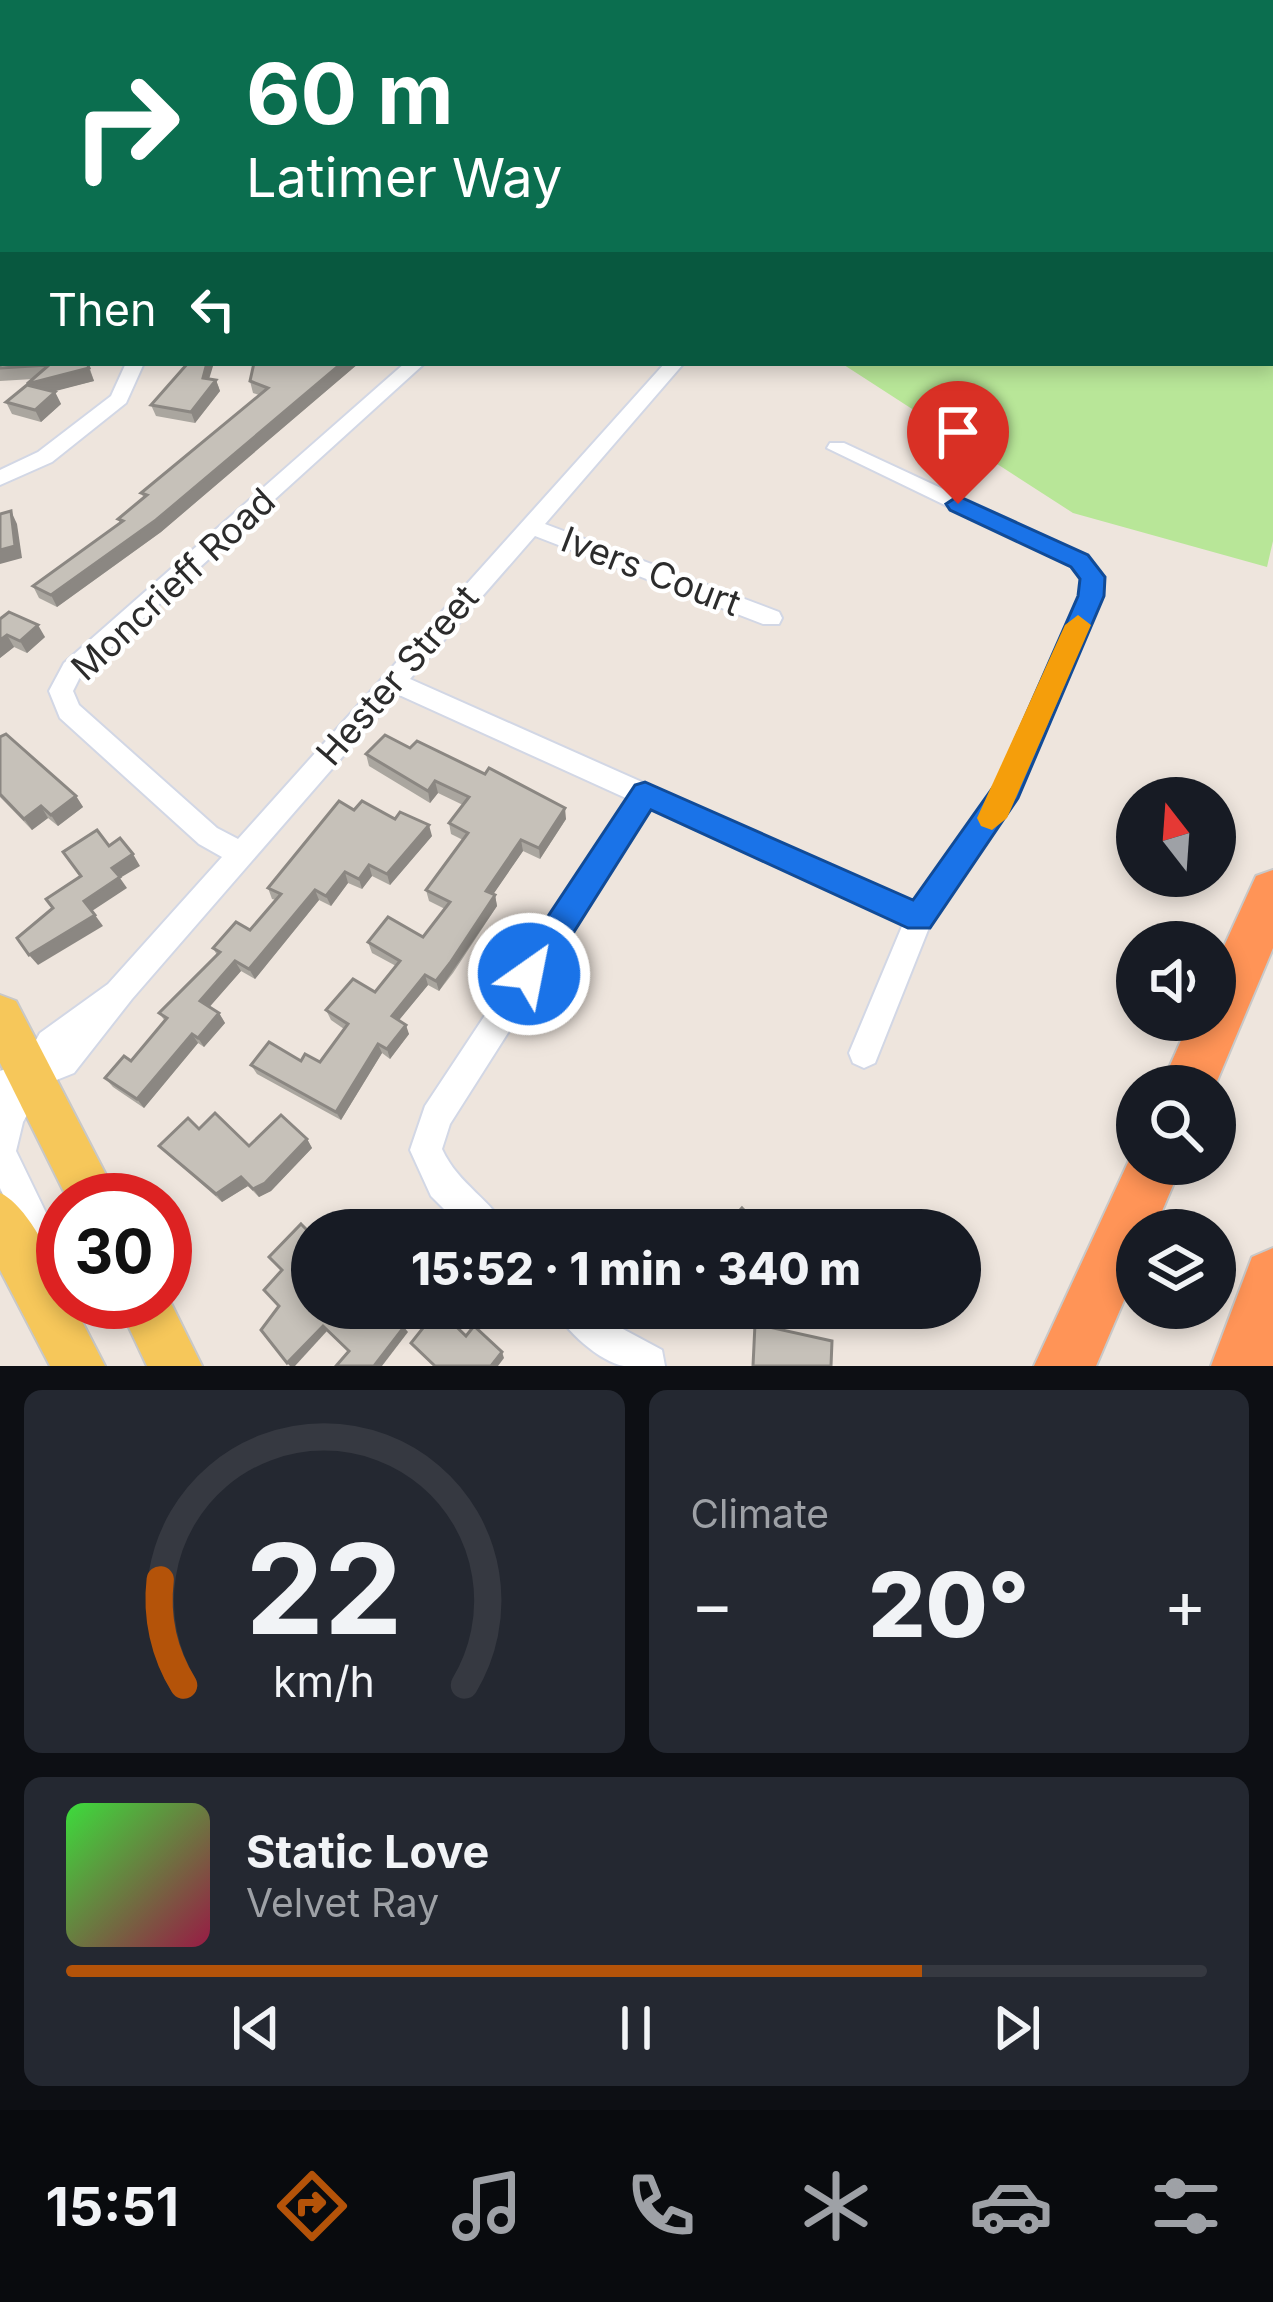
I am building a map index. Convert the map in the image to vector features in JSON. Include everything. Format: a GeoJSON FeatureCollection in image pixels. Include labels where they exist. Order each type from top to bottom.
{"type":"FeatureCollection","features":[{"type":"Feature","properties":{"kind":"highway"},"geometry":{"type":"LineString","coordinates":[[1197,1065],[1273,890]]}},
{"type":"Feature","properties":{"kind":"highway"},"geometry":{"type":"LineString","coordinates":[[1065,1366],[1145,1185]]}},
{"type":"Feature","properties":{"kind":"highway"},"geometry":{"type":"LineString","coordinates":[[1242,1366],[1273,1277]]}},
{"type":"Feature","properties":{"kind":"main road"},"geometry":{"type":"LineString","coordinates":[[0,1016],[17,1082],[76,1173]]}},
{"type":"Feature","properties":{"kind":"main road"},"geometry":{"type":"LineString","coordinates":[[0,1218],[78,1366]]}},
{"type":"Feature","properties":{"kind":"main road"},"geometry":{"type":"LineString","coordinates":[[156,1329],[175,1366]]}},
{"type":"Feature","properties":{"kind":"street"},"geometry":{"type":"LineString","coordinates":[[0,478],[45,458],[119,398],[134,366]]}},
{"type":"Feature","properties":{"kind":"street","name":"Moncrieff Road"},"geometry":{"type":"LineString","coordinates":[[241,854],[208,836],[69,712],[61,691],[72,669],[413,366]]}},
{"type":"Feature","properties":{"kind":"street","name":"Hester Street"},"geometry":{"type":"LineString","coordinates":[[36,1228],[0,1152],[17,1082],[63,1063],[391,681],[672,366]]}},
{"type":"Feature","properties":{"kind":"street"},"geometry":{"type":"LineString","coordinates":[[837,448],[1079,561],[1093,577],[1091,596],[1007,790],[919,918],[864,1052]]}},
{"type":"Feature","properties":{"kind":"street","name":"Ivers Court"},"geometry":{"type":"LineString","coordinates":[[530,526],[771,618]]}},
{"type":"Feature","properties":{"kind":"street"},"geometry":{"type":"LineString","coordinates":[[391,681],[919,918]]}},
{"type":"Feature","properties":{"kind":"street"},"geometry":{"type":"LineString","coordinates":[[467,1209],[442,1185],[426,1150],[436,1117],[645,794]]}},
{"type":"Feature","properties":{"kind":"street"},"geometry":{"type":"LineString","coordinates":[[73,1329],[78,1366]]}},
{"type":"Feature","properties":{"kind":"street"},"geometry":{"type":"LineString","coordinates":[[596,1329],[650,1364]]}},
{"type":"Feature","properties":{"kind":"green space"},"geometry":{"type":"Polygon","coordinates":[[[846,366],[1273,366],[1273,541],[1267,567],[1073,513],[846,366]]]}},
{"type":"Feature","properties":{"kind":"building"},"geometry":{"type":"Polygon","coordinates":[[[48,366],[89,368],[27,384],[48,366]]]}},
{"type":"Feature","properties":{"kind":"building"},"geometry":{"type":"Polygon","coordinates":[[[185,366],[206,366],[203,378],[216,380],[191,412],[151,405],[185,366]]]}},
{"type":"Feature","properties":{"kind":"building"},"geometry":{"type":"Polygon","coordinates":[[[253,366],[338,366],[156,520],[51,595],[33,586],[123,521],[118,519],[147,495],[141,493],[268,388],[250,381],[253,366]]]}},
{"type":"Feature","properties":{"kind":"building"},"geometry":{"type":"Polygon","coordinates":[[[27,385],[55,392],[35,410],[6,402],[27,385]]]}},
{"type":"Feature","properties":{"kind":"building"},"geometry":{"type":"Polygon","coordinates":[[[11,511],[15,546],[0,550],[0,514],[11,511]]]}},
{"type":"Feature","properties":{"kind":"building"},"geometry":{"type":"Polygon","coordinates":[[[9,612],[38,625],[20,641],[7,635],[0,640],[0,619],[9,612]]]}},
{"type":"Feature","properties":{"kind":"building"},"geometry":{"type":"Polygon","coordinates":[[[6,734],[76,796],[51,815],[41,806],[24,819],[0,794],[0,737],[6,734]]]}},
{"type":"Feature","properties":{"kind":"building"},"geometry":{"type":"Polygon","coordinates":[[[385,735],[410,748],[417,741],[485,774],[489,768],[565,808],[539,848],[521,840],[486,891],[495,895],[450,963],[436,981],[425,975],[392,1016],[406,1025],[387,1049],[378,1044],[336,1112],[251,1065],[269,1042],[301,1061],[305,1054],[320,1062],[348,1024],[326,1010],[353,979],[375,992],[400,961],[368,942],[388,917],[423,937],[450,902],[426,890],[468,833],[449,823],[469,797],[435,781],[428,791],[366,754],[385,735]]]}},
{"type":"Feature","properties":{"kind":"building"},"geometry":{"type":"Polygon","coordinates":[[[339,801],[354,810],[362,801],[395,819],[400,812],[429,825],[387,874],[369,865],[359,879],[345,872],[326,896],[315,890],[249,969],[235,961],[200,1001],[219,1013],[198,1038],[192,1034],[137,1099],[105,1078],[124,1056],[131,1061],[167,1018],[159,1013],[220,952],[213,948],[236,922],[250,930],[281,894],[268,888],[339,801]]]}},
{"type":"Feature","properties":{"kind":"building"},"geometry":{"type":"Polygon","coordinates":[[[97,830],[109,846],[120,838],[133,854],[112,868],[120,877],[84,901],[95,915],[29,955],[17,938],[53,908],[46,899],[81,876],[63,852],[97,830]]]}},
{"type":"Feature","properties":{"kind":"building"},"geometry":{"type":"Polygon","coordinates":[[[215,1113],[249,1146],[281,1115],[307,1139],[265,1183],[253,1189],[241,1177],[216,1194],[159,1146],[188,1118],[199,1129],[215,1113]]]}},
{"type":"Feature","properties":{"kind":"building"},"geometry":{"type":"Polygon","coordinates":[[[291,1234],[291,1329],[320,1329],[287,1363],[261,1330],[279,1306],[264,1290],[282,1270],[269,1257],[291,1234]]]}},
{"type":"Feature","properties":{"kind":"building"},"geometry":{"type":"Polygon","coordinates":[[[326,1329],[402,1329],[374,1366],[336,1366],[349,1351],[326,1329]]]}},
{"type":"Feature","properties":{"kind":"building"},"geometry":{"type":"Polygon","coordinates":[[[422,1329],[459,1329],[466,1336],[477,1329],[502,1352],[491,1366],[435,1366],[411,1343],[422,1329]]]}},
{"type":"Feature","properties":{"kind":"building"},"geometry":{"type":"Polygon","coordinates":[[[755,1329],[832,1341],[831,1366],[753,1366],[755,1329]]]}},
{"type":"Feature","properties":{"kind":"slow traffic"},"geometry":{"type":"LineString","coordinates":[[992,818],[1078,625]]}},
{"type":"Feature","properties":{"kind":"route"},"geometry":{"type":"LineString","coordinates":[[529,974],[645,794],[919,918],[988,826],[1007,790],[1091,596],[1093,577],[1079,561],[958,504]]}}]}
